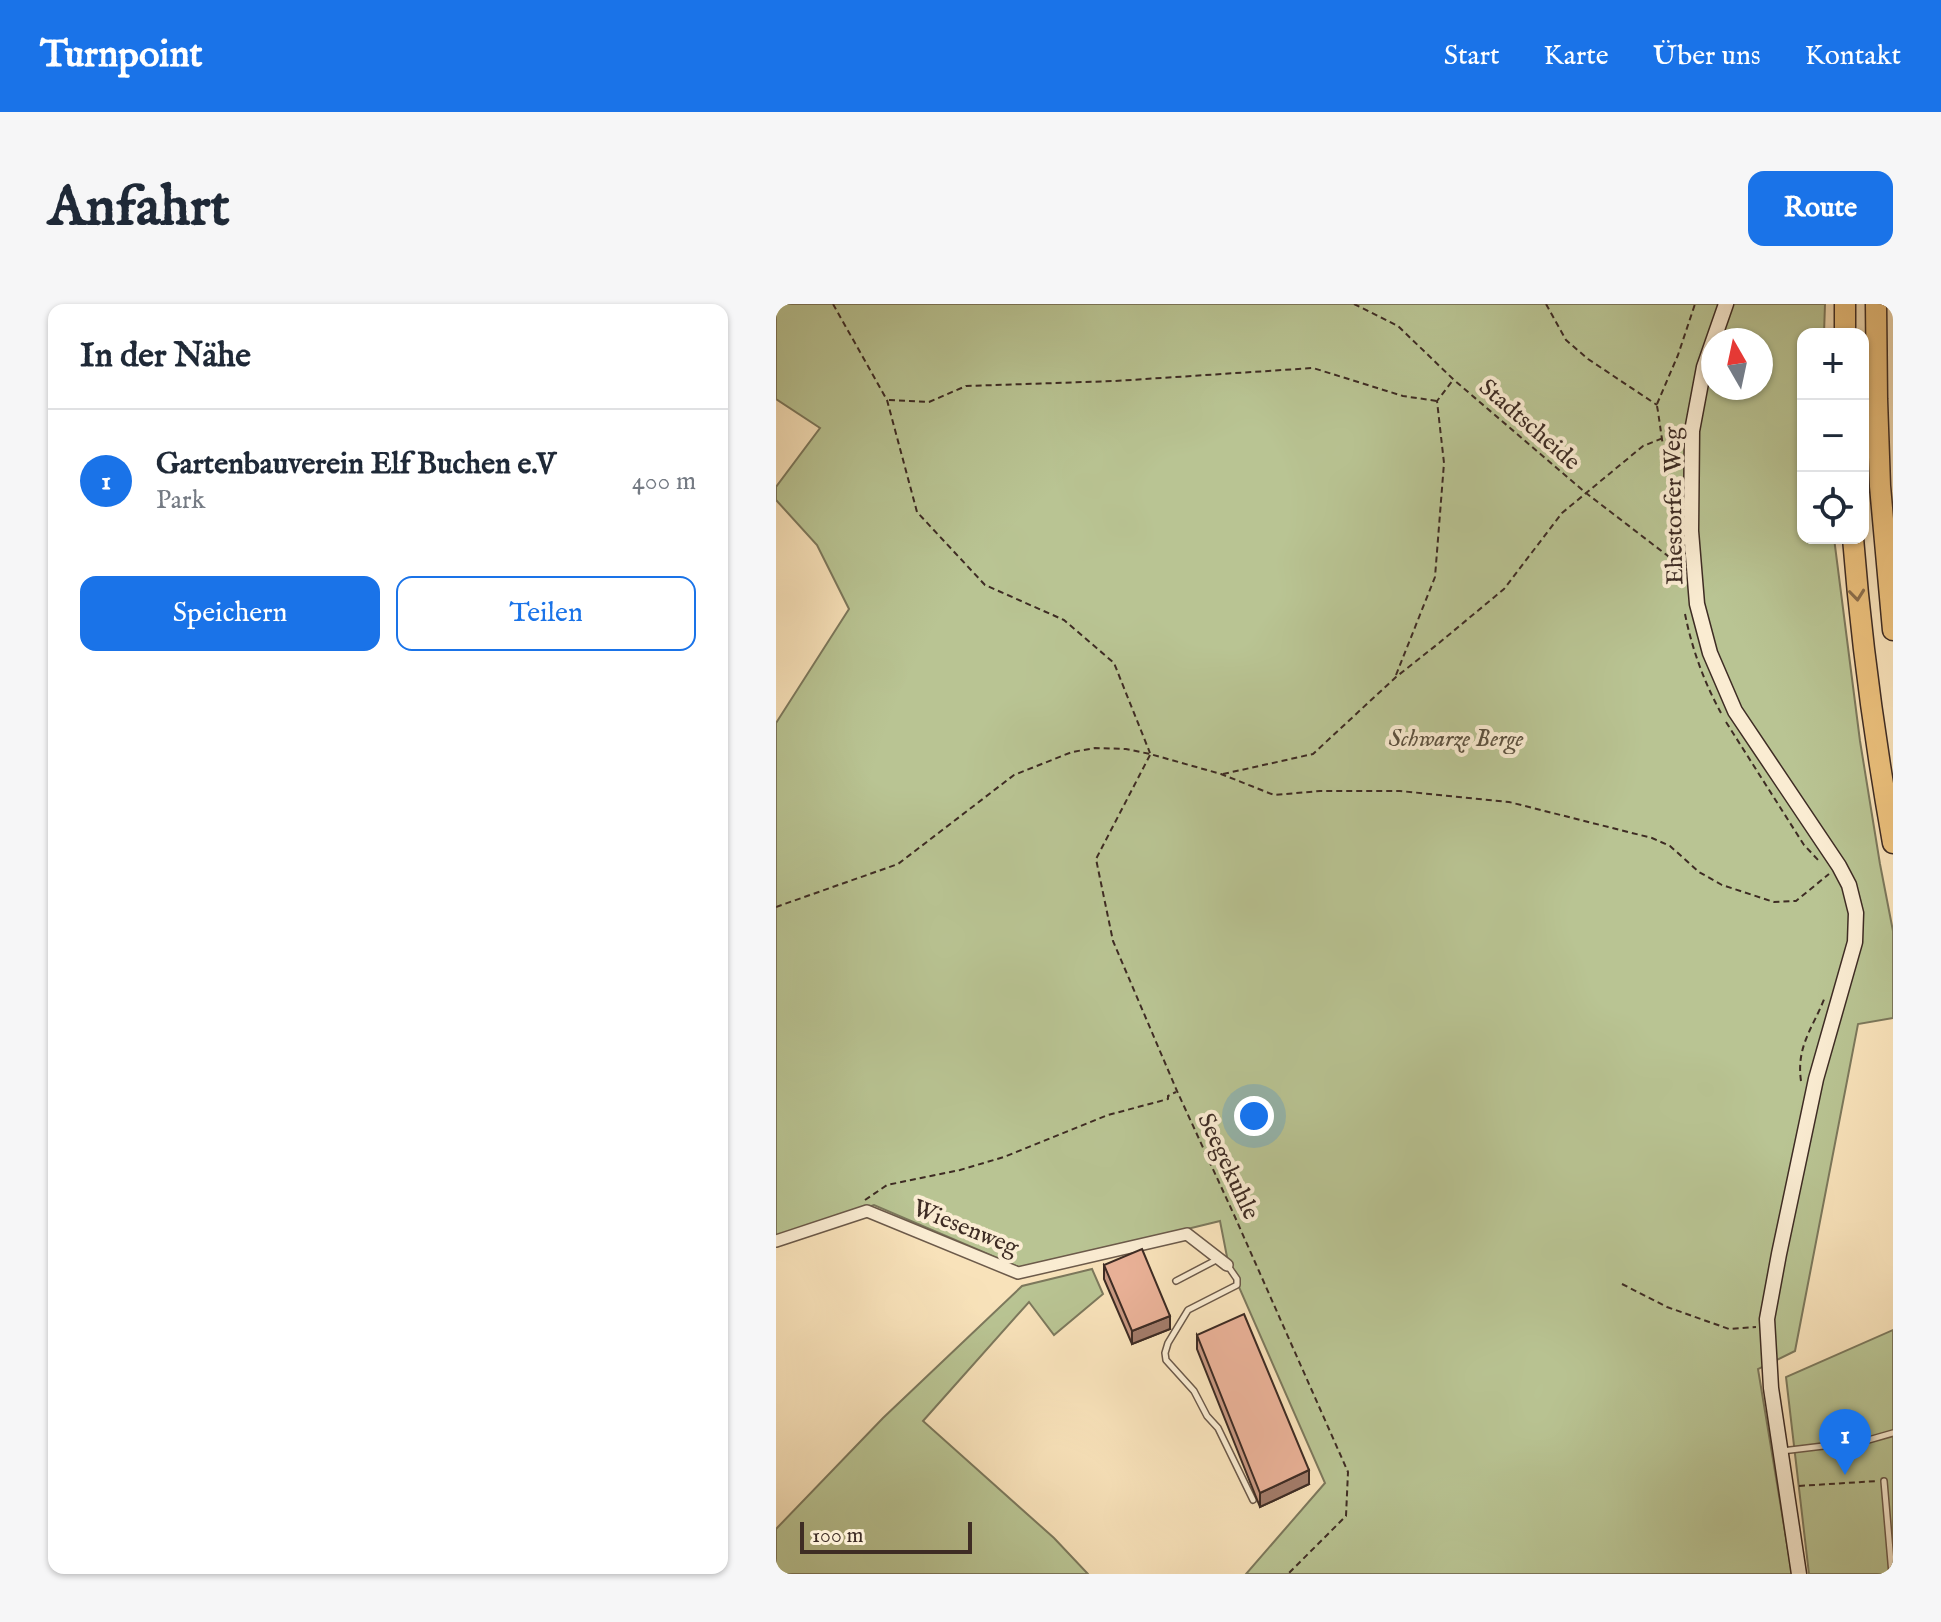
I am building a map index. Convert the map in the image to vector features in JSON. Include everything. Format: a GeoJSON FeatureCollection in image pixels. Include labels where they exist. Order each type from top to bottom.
{"type":"FeatureCollection","features":[{"type":"Feature","properties":{"kind":"highway"},"geometry":{"type":"LineString","coordinates":[[1845,304],[1845,328]]}},
{"type":"Feature","properties":{"kind":"highway"},"geometry":{"type":"LineString","coordinates":[[1876,304],[1880,486],[1893,630]]}},
{"type":"Feature","properties":{"kind":"highway"},"geometry":{"type":"LineString","coordinates":[[1854,544],[1866,667],[1893,843]]}},
{"type":"Feature","properties":{"kind":"main road","name":"Ehestorfer Weg"},"geometry":{"type":"LineString","coordinates":[[1726,304],[1704,367],[1692,431],[1691,531],[1697,604],[1710,653],[1735,711],[1853,899],[1857,926],[1816,1079],[1767,1319],[1769,1369],[1799,1574]]}},
{"type":"Feature","properties":{"kind":"street","name":"Wiesenweg"},"geometry":{"type":"LineString","coordinates":[[776,1241],[867,1211],[1018,1273],[1187,1234],[1223,1262]]}},
{"type":"Feature","properties":{"kind":"lane"},"geometry":{"type":"LineString","coordinates":[[1176,1281],[1223,1262],[1237,1279],[1237,1285],[1188,1310],[1165,1353],[1166,1360],[1194,1391],[1207,1416],[1218,1428],[1253,1500]]}},
{"type":"Feature","properties":{"kind":"lane"},"geometry":{"type":"LineString","coordinates":[[1781,1451],[1865,1441],[1893,1433]]}},
{"type":"Feature","properties":{"kind":"lane"},"geometry":{"type":"LineString","coordinates":[[1884,1481],[1892,1574]]}},
{"type":"Feature","properties":{"kind":"path"},"geometry":{"type":"LineString","coordinates":[[833,304],[887,400],[917,512],[985,585],[1064,620],[1114,663],[1150,754]]}},
{"type":"Feature","properties":{"kind":"path","name":"Stadtscheide"},"geometry":{"type":"LineString","coordinates":[[1354,304],[1398,326],[1454,380],[1586,493],[1685,569]]}},
{"type":"Feature","properties":{"kind":"path"},"geometry":{"type":"LineString","coordinates":[[1546,304],[1566,340],[1588,359],[1657,405]]}},
{"type":"Feature","properties":{"kind":"path"},"geometry":{"type":"LineString","coordinates":[[1682,490],[1671,480],[1657,405],[1695,304]]}},
{"type":"Feature","properties":{"kind":"path"},"geometry":{"type":"LineString","coordinates":[[887,400],[929,402],[966,386],[1115,381],[1313,368],[1403,396],[1437,401]]}},
{"type":"Feature","properties":{"kind":"path"},"geometry":{"type":"LineString","coordinates":[[1396,677],[1435,577],[1444,463],[1437,401],[1454,380]]}},
{"type":"Feature","properties":{"kind":"path"},"geometry":{"type":"LineString","coordinates":[[1221,774],[1313,754],[1396,677],[1504,589],[1562,513],[1643,446],[1663,438]]}},
{"type":"Feature","properties":{"kind":"path"},"geometry":{"type":"LineString","coordinates":[[776,907],[898,864],[1014,775],[1072,752],[1095,748],[1150,754],[1221,774],[1274,795],[1320,791],[1400,791],[1509,802],[1652,838],[1670,846],[1699,872],[1722,885],[1774,902],[1796,901],[1835,869]]}},
{"type":"Feature","properties":{"kind":"path","name":"Seegekuhle"},"geometry":{"type":"LineString","coordinates":[[1150,754],[1096,859],[1113,941],[1348,1472],[1346,1516],[1288,1574]]}},
{"type":"Feature","properties":{"kind":"path"},"geometry":{"type":"LineString","coordinates":[[864,1201],[887,1185],[960,1170],[1004,1157],[1108,1115],[1168,1099],[1177,1091]]}},
{"type":"Feature","properties":{"kind":"path"},"geometry":{"type":"LineString","coordinates":[[1622,1284],[1667,1307],[1729,1329],[1761,1327]]}},
{"type":"Feature","properties":{"kind":"path"},"geometry":{"type":"LineString","coordinates":[[1786,1487],[1884,1481]]}},
{"type":"Feature","properties":{"kind":"green space","name":"Schwarze Berge"},"geometry":{"type":"Polygon","coordinates":[[[776,304],[1825,304],[1824,328],[1797,328],[1797,544],[1835,544],[1860,741],[1893,931],[1893,1018],[1858,1024],[1795,1351],[1758,1369],[1792,1574],[1246,1574],[1325,1483],[1228,1262],[1220,1221],[1023,1269],[874,1205],[776,1238],[776,723],[849,609],[817,545],[776,500],[776,487],[820,428],[776,399],[776,304]]]}},
{"type":"Feature","properties":{"kind":"green space"},"geometry":{"type":"Polygon","coordinates":[[[1092,1269],[1103,1294],[1054,1335],[1029,1302],[923,1421],[1054,1538],[1088,1574],[776,1574],[776,1529],[883,1418],[1022,1286],[1092,1269]]]}},
{"type":"Feature","properties":{"kind":"green space"},"geometry":{"type":"Polygon","coordinates":[[[1893,1330],[1893,1574],[1809,1574],[1786,1377],[1893,1330]]]}},
{"type":"Feature","properties":{"kind":"building"},"geometry":{"type":"Polygon","coordinates":[[[1142,1249],[1170,1316],[1132,1331],[1104,1265],[1142,1249]]]}},
{"type":"Feature","properties":{"kind":"building"},"geometry":{"type":"Polygon","coordinates":[[[1244,1314],[1309,1470],[1260,1493],[1197,1335],[1244,1314]]]}},
{"type":"Feature","properties":{"kind":"place","name":"Gartenbauverein Elf Buchen e.V"},"geometry":{"type":"Point","coordinates":[1845,1475]}}]}
